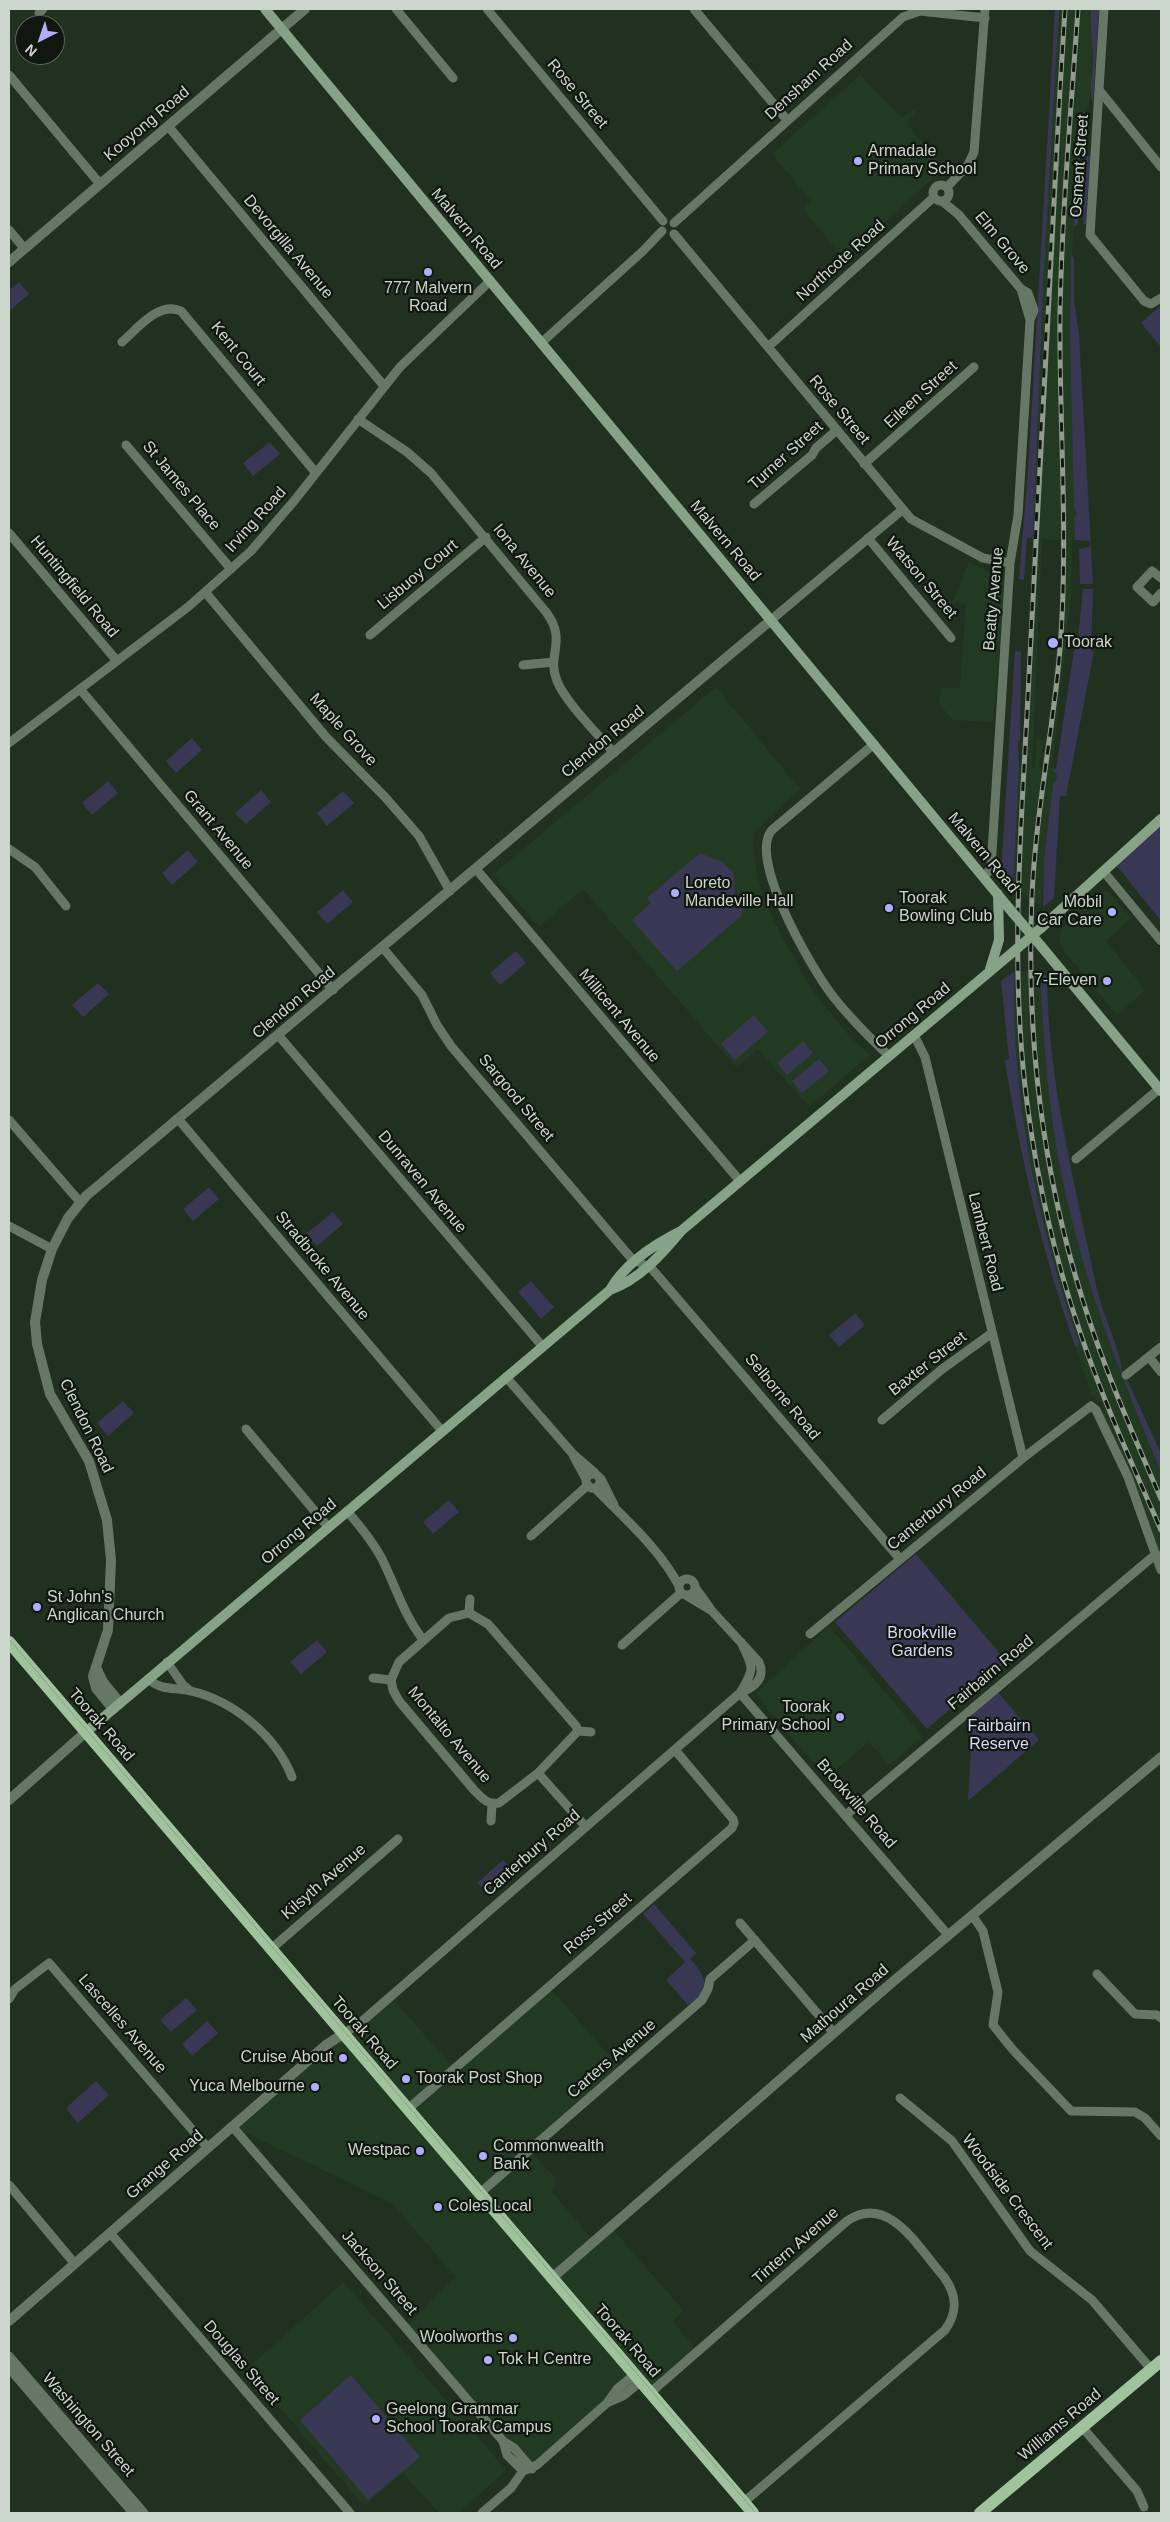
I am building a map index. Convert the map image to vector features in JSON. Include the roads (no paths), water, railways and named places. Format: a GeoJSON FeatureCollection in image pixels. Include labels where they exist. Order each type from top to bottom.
{"type":"FeatureCollection","features":[{"type":"Feature","properties":{"kind":"main road","name":"Malvern Road"},"geometry":{"type":"LineString","coordinates":[[265,9],[1160,1090]]}},
{"type":"Feature","properties":{"kind":"main road","name":"Orrong Road"},"geometry":{"type":"LineString","coordinates":[[610,1290],[624,1286],[648,1266],[662,1254],[681,1231],[1032,936],[1161,819]]}},
{"type":"Feature","properties":{"kind":"main road"},"geometry":{"type":"LineString","coordinates":[[989,972],[999,940],[998,894]]}},
{"type":"Feature","properties":{"kind":"main road","name":"Orrong Road"},"geometry":{"type":"LineString","coordinates":[[86,1732],[610,1290],[619,1274],[656,1244],[681,1231]]}},
{"type":"Feature","properties":{"kind":"main road","name":"Toorak Road"},"geometry":{"type":"LineString","coordinates":[[9,1642],[753,2513]]}},
{"type":"Feature","properties":{"kind":"main road","name":"Williams Road"},"geometry":{"type":"LineString","coordinates":[[986,2512],[1082,2427],[1156,2365]]}},
{"type":"Feature","properties":{"kind":"street","name":"Kooyong Road"},"geometry":{"type":"LineString","coordinates":[[9,262],[304,9]]}},
{"type":"Feature","properties":{"kind":"street"},"geometry":{"type":"LineString","coordinates":[[396,9],[453,78]]}},
{"type":"Feature","properties":{"kind":"street","name":"Rose Street"},"geometry":{"type":"LineString","coordinates":[[487,9],[663,221]]}},
{"type":"Feature","properties":{"kind":"street"},"geometry":{"type":"LineString","coordinates":[[694,9],[787,120]]}},
{"type":"Feature","properties":{"kind":"street","name":"Osment Street"},"geometry":{"type":"LineString","coordinates":[[1104,9],[1090,235],[1144,300],[1149,304],[1161,298]]}},
{"type":"Feature","properties":{"kind":"street","name":"Densham Road"},"geometry":{"type":"LineString","coordinates":[[674,223],[909,11],[985,13]]}},
{"type":"Feature","properties":{"kind":"street","name":"Northcote Road"},"geometry":{"type":"LineString","coordinates":[[768,347],[943,195],[968,165],[974,152],[985,13]]}},
{"type":"Feature","properties":{"kind":"street"},"geometry":{"type":"LineString","coordinates":[[9,75],[100,184]]}},
{"type":"Feature","properties":{"kind":"street"},"geometry":{"type":"LineString","coordinates":[[1100,91],[1161,167]]}},
{"type":"Feature","properties":{"kind":"street","name":"Devorgilla Avenue"},"geometry":{"type":"LineString","coordinates":[[168,126],[384,386]]}},
{"type":"Feature","properties":{"kind":"street","name":"Elm Grove"},"geometry":{"type":"LineString","coordinates":[[943,195],[1021,290],[1030,304]]}},
{"type":"Feature","properties":{"kind":"street"},"geometry":{"type":"LineString","coordinates":[[669,220],[674,223],[677,229],[674,234],[668,236],[662,231],[660,227],[663,221],[669,220]]}},
{"type":"Feature","properties":{"kind":"street"},"geometry":{"type":"LineString","coordinates":[[9,230],[24,248]]}},
{"type":"Feature","properties":{"kind":"street"},"geometry":{"type":"LineString","coordinates":[[541,343],[643,251],[662,231]]}},
{"type":"Feature","properties":{"kind":"street","name":"Rose Street"},"geometry":{"type":"LineString","coordinates":[[674,234],[902,510],[914,522],[978,556],[993,561],[1010,563]]}},
{"type":"Feature","properties":{"kind":"street","name":"Irving Road"},"geometry":{"type":"LineString","coordinates":[[9,744],[206,593],[231,569],[270,529],[384,386],[423,343],[490,281]]}},
{"type":"Feature","properties":{"kind":"street","name":"Beatty Avenue"},"geometry":{"type":"LineString","coordinates":[[984,877],[991,868],[1010,563],[1018,515],[1030,320],[1034,314],[1030,304]]}},
{"type":"Feature","properties":{"kind":"street","name":"Kent Court"},"geometry":{"type":"LineString","coordinates":[[122,342],[158,312],[169,308],[181,311],[316,473]]}},
{"type":"Feature","properties":{"kind":"street","name":"Eileen Street"},"geometry":{"type":"LineString","coordinates":[[864,464],[974,367]]}},
{"type":"Feature","properties":{"kind":"street","name":"Iona Avenue"},"geometry":{"type":"LineString","coordinates":[[358,419],[408,452],[431,472],[554,623],[558,640],[554,662],[555,675],[562,690],[614,753]]}},
{"type":"Feature","properties":{"kind":"street","name":"Turner Street"},"geometry":{"type":"LineString","coordinates":[[754,504],[812,456],[816,448],[837,430]]}},
{"type":"Feature","properties":{"kind":"street","name":"St James Place"},"geometry":{"type":"LineString","coordinates":[[126,445],[231,569]]}},
{"type":"Feature","properties":{"kind":"street","name":"Clendon Road"},"geometry":{"type":"LineString","coordinates":[[117,1706],[95,1684],[93,1676],[108,1630],[111,1538],[96,1478],[85,1453],[50,1394],[37,1344],[35,1322],[38,1301],[52,1249],[68,1218],[80,1202],[902,510]]}},
{"type":"Feature","properties":{"kind":"street","name":"Huntingfield Road"},"geometry":{"type":"LineString","coordinates":[[9,533],[117,661]]}},
{"type":"Feature","properties":{"kind":"street","name":"Lisbuoy Court"},"geometry":{"type":"LineString","coordinates":[[370,635],[486,538]]}},
{"type":"Feature","properties":{"kind":"street","name":"Watson Street"},"geometry":{"type":"LineString","coordinates":[[868,538],[951,638]]}},
{"type":"Feature","properties":{"kind":"street"},"geometry":{"type":"LineString","coordinates":[[1161,578],[1152,571],[1137,587],[1153,602],[1161,593]]}},
{"type":"Feature","properties":{"kind":"street","name":"Maple Grove"},"geometry":{"type":"LineString","coordinates":[[206,593],[326,737],[385,797],[419,836],[450,891]]}},
{"type":"Feature","properties":{"kind":"street"},"geometry":{"type":"LineString","coordinates":[[523,665],[554,662]]}},
{"type":"Feature","properties":{"kind":"street","name":"Grant Avenue"},"geometry":{"type":"LineString","coordinates":[[80,689],[333,990]]}},
{"type":"Feature","properties":{"kind":"street"},"geometry":{"type":"LineString","coordinates":[[874,744],[772,830],[767,837],[766,845],[768,862],[782,905],[808,959],[846,1012],[889,1056]]}},
{"type":"Feature","properties":{"kind":"street"},"geometry":{"type":"LineString","coordinates":[[9,849],[35,867],[66,906]]}},
{"type":"Feature","properties":{"kind":"street","name":"Millicent Avenue"},"geometry":{"type":"LineString","coordinates":[[476,869],[740,1181]]}},
{"type":"Feature","properties":{"kind":"street"},"geometry":{"type":"LineString","coordinates":[[1104,872],[1161,941]]}},
{"type":"Feature","properties":{"kind":"street","name":"Sargood Street"},"geometry":{"type":"LineString","coordinates":[[383,948],[422,995],[443,1036],[636,1260]]}},
{"type":"Feature","properties":{"kind":"street","name":"Lambert Road"},"geometry":{"type":"LineString","coordinates":[[914,1035],[924,1057],[1023,1458]]}},
{"type":"Feature","properties":{"kind":"street","name":"Dunraven Avenue"},"geometry":{"type":"LineString","coordinates":[[278,1036],[543,1347]]}},
{"type":"Feature","properties":{"kind":"street"},"geometry":{"type":"LineString","coordinates":[[1076,1159],[1160,1090]]}},
{"type":"Feature","properties":{"kind":"street"},"geometry":{"type":"LineString","coordinates":[[9,1120],[80,1202]]}},
{"type":"Feature","properties":{"kind":"street","name":"Stradbroke Avenue"},"geometry":{"type":"LineString","coordinates":[[179,1120],[442,1431]]}},
{"type":"Feature","properties":{"kind":"street"},"geometry":{"type":"LineString","coordinates":[[9,1226],[52,1249]]}},
{"type":"Feature","properties":{"kind":"street","name":"Selborne Road"},"geometry":{"type":"LineString","coordinates":[[636,1260],[654,1270],[900,1559]]}},
{"type":"Feature","properties":{"kind":"street","name":"Baxter Street"},"geometry":{"type":"LineString","coordinates":[[882,1420],[941,1370],[964,1356],[992,1333]]}},
{"type":"Feature","properties":{"kind":"street"},"geometry":{"type":"LineString","coordinates":[[1126,1375],[1161,1347]]}},
{"type":"Feature","properties":{"kind":"street"},"geometry":{"type":"LineString","coordinates":[[1149,1357],[1161,1372]]}},
{"type":"Feature","properties":{"kind":"street"},"geometry":{"type":"LineString","coordinates":[[506,1377],[573,1454],[598,1476],[614,1506]]}},
{"type":"Feature","properties":{"kind":"street","name":"Canterbury Road"},"geometry":{"type":"LineString","coordinates":[[810,1634],[1023,1458],[1084,1409],[1091,1406],[1094,1408],[1124,1466],[1156,1554]]}},
{"type":"Feature","properties":{"kind":"street"},"geometry":{"type":"LineString","coordinates":[[246,1429],[328,1527]]}},
{"type":"Feature","properties":{"kind":"street"},"geometry":{"type":"LineString","coordinates":[[573,1454],[590,1484],[614,1506],[664,1562],[683,1592],[712,1611]]}},
{"type":"Feature","properties":{"kind":"street"},"geometry":{"type":"LineString","coordinates":[[590,1484],[590,1474],[598,1476]]}},
{"type":"Feature","properties":{"kind":"street"},"geometry":{"type":"LineString","coordinates":[[531,1536],[590,1484],[600,1485],[598,1476]]}},
{"type":"Feature","properties":{"kind":"street"},"geometry":{"type":"LineString","coordinates":[[347,1511],[370,1539],[383,1561],[408,1620],[423,1640]]}},
{"type":"Feature","properties":{"kind":"street"},"geometry":{"type":"LineString","coordinates":[[1156,1554],[1161,1570]]}},
{"type":"Feature","properties":{"kind":"street","name":"Fairbairn Road"},"geometry":{"type":"LineString","coordinates":[[846,1815],[1156,1554]]}},
{"type":"Feature","properties":{"kind":"street"},"geometry":{"type":"LineString","coordinates":[[664,1562],[693,1584],[712,1611],[741,1642],[752,1668],[751,1677],[740,1693]]}},
{"type":"Feature","properties":{"kind":"street"},"geometry":{"type":"LineString","coordinates":[[622,1646],[683,1592],[685,1580],[693,1584]]}},
{"type":"Feature","properties":{"kind":"street"},"geometry":{"type":"LineString","coordinates":[[683,1592],[694,1592],[693,1584]]}},
{"type":"Feature","properties":{"kind":"street"},"geometry":{"type":"LineString","coordinates":[[470,1599],[468,1613],[488,1624],[576,1726],[578,1731],[591,1732]]}},
{"type":"Feature","properties":{"kind":"street","name":"Montalto Avenue"},"geometry":{"type":"LineString","coordinates":[[468,1613],[449,1618],[423,1640],[399,1662],[391,1680],[393,1690],[399,1702],[484,1801],[492,1804],[499,1803],[538,1773],[578,1731]]}},
{"type":"Feature","properties":{"kind":"street"},"geometry":{"type":"LineString","coordinates":[[167,1662],[183,1685],[190,1691]]}},
{"type":"Feature","properties":{"kind":"street","name":"Montalto Avenue"},"geometry":{"type":"LineString","coordinates":[[373,1678],[391,1680]]}},
{"type":"Feature","properties":{"kind":"street"},"geometry":{"type":"LineString","coordinates":[[149,1679],[156,1686],[190,1691],[216,1700],[256,1728],[282,1757],[292,1778]]}},
{"type":"Feature","properties":{"kind":"street","name":"Canterbury Road"},"geometry":{"type":"LineString","coordinates":[[343,2034],[360,2023],[740,1693]]}},
{"type":"Feature","properties":{"kind":"street","name":"Brookville Road"},"geometry":{"type":"LineString","coordinates":[[740,1693],[948,1935]]}},
{"type":"Feature","properties":{"kind":"street","name":"Orrong Road"},"geometry":{"type":"LineString","coordinates":[[9,1800],[86,1732]]}},
{"type":"Feature","properties":{"kind":"street","name":"Ross Street"},"geometry":{"type":"LineString","coordinates":[[408,2109],[732,1828],[734,1823],[732,1819],[675,1750]]}},
{"type":"Feature","properties":{"kind":"street","name":"Mathoura Road"},"geometry":{"type":"LineString","coordinates":[[552,2278],[948,1935],[1161,1757]]}},
{"type":"Feature","properties":{"kind":"street"},"geometry":{"type":"LineString","coordinates":[[538,1773],[585,1826]]}},
{"type":"Feature","properties":{"kind":"street","name":"Montalto Avenue"},"geometry":{"type":"LineString","coordinates":[[491,1821],[492,1804]]}},
{"type":"Feature","properties":{"kind":"street","name":"Kilsyth Avenue"},"geometry":{"type":"LineString","coordinates":[[271,1949],[398,1839]]}},
{"type":"Feature","properties":{"kind":"street"},"geometry":{"type":"LineString","coordinates":[[972,1915],[983,1931],[998,1992],[993,2025],[1007,2044],[1067,2110],[1076,2112],[1135,2112],[1145,2118],[1161,2136]]}},
{"type":"Feature","properties":{"kind":"street"},"geometry":{"type":"LineString","coordinates":[[740,1923],[834,2033]]}},
{"type":"Feature","properties":{"kind":"street","name":"Carters Avenue"},"geometry":{"type":"LineString","coordinates":[[480,2193],[702,2000],[708,1989],[710,1979],[755,1940]]}},
{"type":"Feature","properties":{"kind":"street","name":"Lascelles Avenue"},"geometry":{"type":"LineString","coordinates":[[9,1999],[15,1989],[49,1963],[207,2147]]}},
{"type":"Feature","properties":{"kind":"street"},"geometry":{"type":"LineString","coordinates":[[1097,1974],[1135,2014],[1161,2016]]}},
{"type":"Feature","properties":{"kind":"street","name":"Grange Road"},"geometry":{"type":"LineString","coordinates":[[9,2321],[207,2147],[326,2045],[343,2034]]}},
{"type":"Feature","properties":{"kind":"street","name":"Woodside Crescent"},"geometry":{"type":"LineString","coordinates":[[900,2098],[952,2141],[1030,2252],[1092,2300],[1156,2365]]}},
{"type":"Feature","properties":{"kind":"street","name":"Jackson Street"},"geometry":{"type":"LineString","coordinates":[[232,2126],[502,2441],[514,2448],[528,2470]]}},
{"type":"Feature","properties":{"kind":"street"},"geometry":{"type":"LineString","coordinates":[[9,2185],[75,2264]]}},
{"type":"Feature","properties":{"kind":"street","name":"Tintern Avenue"},"geometry":{"type":"LineString","coordinates":[[650,2393],[853,2217],[860,2213],[877,2212],[894,2220],[905,2232],[950,2285],[955,2300],[950,2323],[938,2336],[744,2502]]}},
{"type":"Feature","properties":{"kind":"street","name":"Douglas Street"},"geometry":{"type":"LineString","coordinates":[[110,2233],[350,2513]]}},
{"type":"Feature","properties":{"kind":"street","name":"Washington Street"},"geometry":{"type":"LineString","coordinates":[[9,2356],[144,2513]]}},
{"type":"Feature","properties":{"kind":"street","name":"Washington Street"},"geometry":{"type":"LineString","coordinates":[[9,2368],[133,2513]]}},
{"type":"Feature","properties":{"kind":"street"},"geometry":{"type":"LineString","coordinates":[[482,2513],[512,2488],[528,2470],[608,2403],[623,2396],[637,2378]]}},
{"type":"Feature","properties":{"kind":"street"},"geometry":{"type":"LineString","coordinates":[[1082,2427],[1137,2491],[1144,2507]]}},
{"type":"Feature","properties":{"kind":"tram line"},"geometry":{"type":"LineString","coordinates":[[262,9],[1161,1095]]}},
{"type":"Feature","properties":{"kind":"tram line"},"geometry":{"type":"LineString","coordinates":[[9,1639],[756,2513]]}},
{"type":"Feature","properties":{"kind":"railway"},"geometry":{"type":"LineString","coordinates":[[1065,9],[1020,839],[1018,947],[1022,1056],[1037,1165],[1048,1221],[1062,1275],[1097,1380],[1161,1530]]}},
{"type":"Feature","properties":{"kind":"railway"},"geometry":{"type":"LineString","coordinates":[[1078,9],[1061,274],[1064,541],[1062,617],[1056,687],[1034,861],[1031,947],[1032,999],[1035,1050],[1047,1152],[1069,1252],[1100,1351],[1161,1499]]}},
{"type":"Feature","properties":{"kind":"place","name":"Armadale Primary School"},"geometry":{"type":"Point","coordinates":[858,161]}},
{"type":"Feature","properties":{"kind":"place","name":"777 Malvern Road"},"geometry":{"type":"Point","coordinates":[428,272]}},
{"type":"Feature","properties":{"kind":"place","name":"Toorak"},"geometry":{"type":"Point","coordinates":[1053,643]}},
{"type":"Feature","properties":{"kind":"place","name":"Loreto Mandeville Hall"},"geometry":{"type":"Point","coordinates":[675,893]}},
{"type":"Feature","properties":{"kind":"place","name":"Toorak Bowling Club"},"geometry":{"type":"Point","coordinates":[889,908]}},
{"type":"Feature","properties":{"kind":"place","name":"Mobil Car Care"},"geometry":{"type":"Point","coordinates":[1112,912]}},
{"type":"Feature","properties":{"kind":"place","name":"7-Eleven"},"geometry":{"type":"Point","coordinates":[1107,981]}},
{"type":"Feature","properties":{"kind":"place","name":"St John's Anglican Church"},"geometry":{"type":"Point","coordinates":[37,1607]}},
{"type":"Feature","properties":{"kind":"place","name":"Toorak Primary School"},"geometry":{"type":"Point","coordinates":[840,1717]}},
{"type":"Feature","properties":{"kind":"place","name":"Cruise About"},"geometry":{"type":"Point","coordinates":[343,2058]}},
{"type":"Feature","properties":{"kind":"place","name":"Toorak Post Shop"},"geometry":{"type":"Point","coordinates":[406,2079]}},
{"type":"Feature","properties":{"kind":"place","name":"Yuca Melbourne"},"geometry":{"type":"Point","coordinates":[315,2087]}},
{"type":"Feature","properties":{"kind":"place","name":"Westpac"},"geometry":{"type":"Point","coordinates":[420,2151]}},
{"type":"Feature","properties":{"kind":"place","name":"Commonwealth Bank"},"geometry":{"type":"Point","coordinates":[483,2156]}},
{"type":"Feature","properties":{"kind":"place","name":"Coles Local"},"geometry":{"type":"Point","coordinates":[438,2207]}},
{"type":"Feature","properties":{"kind":"place","name":"Woolworths"},"geometry":{"type":"Point","coordinates":[513,2338]}},
{"type":"Feature","properties":{"kind":"place","name":"Tok H Centre"},"geometry":{"type":"Point","coordinates":[488,2360]}},
{"type":"Feature","properties":{"kind":"place","name":"Geelong Grammar School Toorak Campus"},"geometry":{"type":"Point","coordinates":[376,2419]}},
{"type":"Feature","properties":{"kind":"park label","name":"Brookville Gardens"},"geometry":{"type":"Point","coordinates":[922,1643]}},
{"type":"Feature","properties":{"kind":"park label","name":"Fairbairn Reserve"},"geometry":{"type":"Point","coordinates":[999,1736]}}]}
